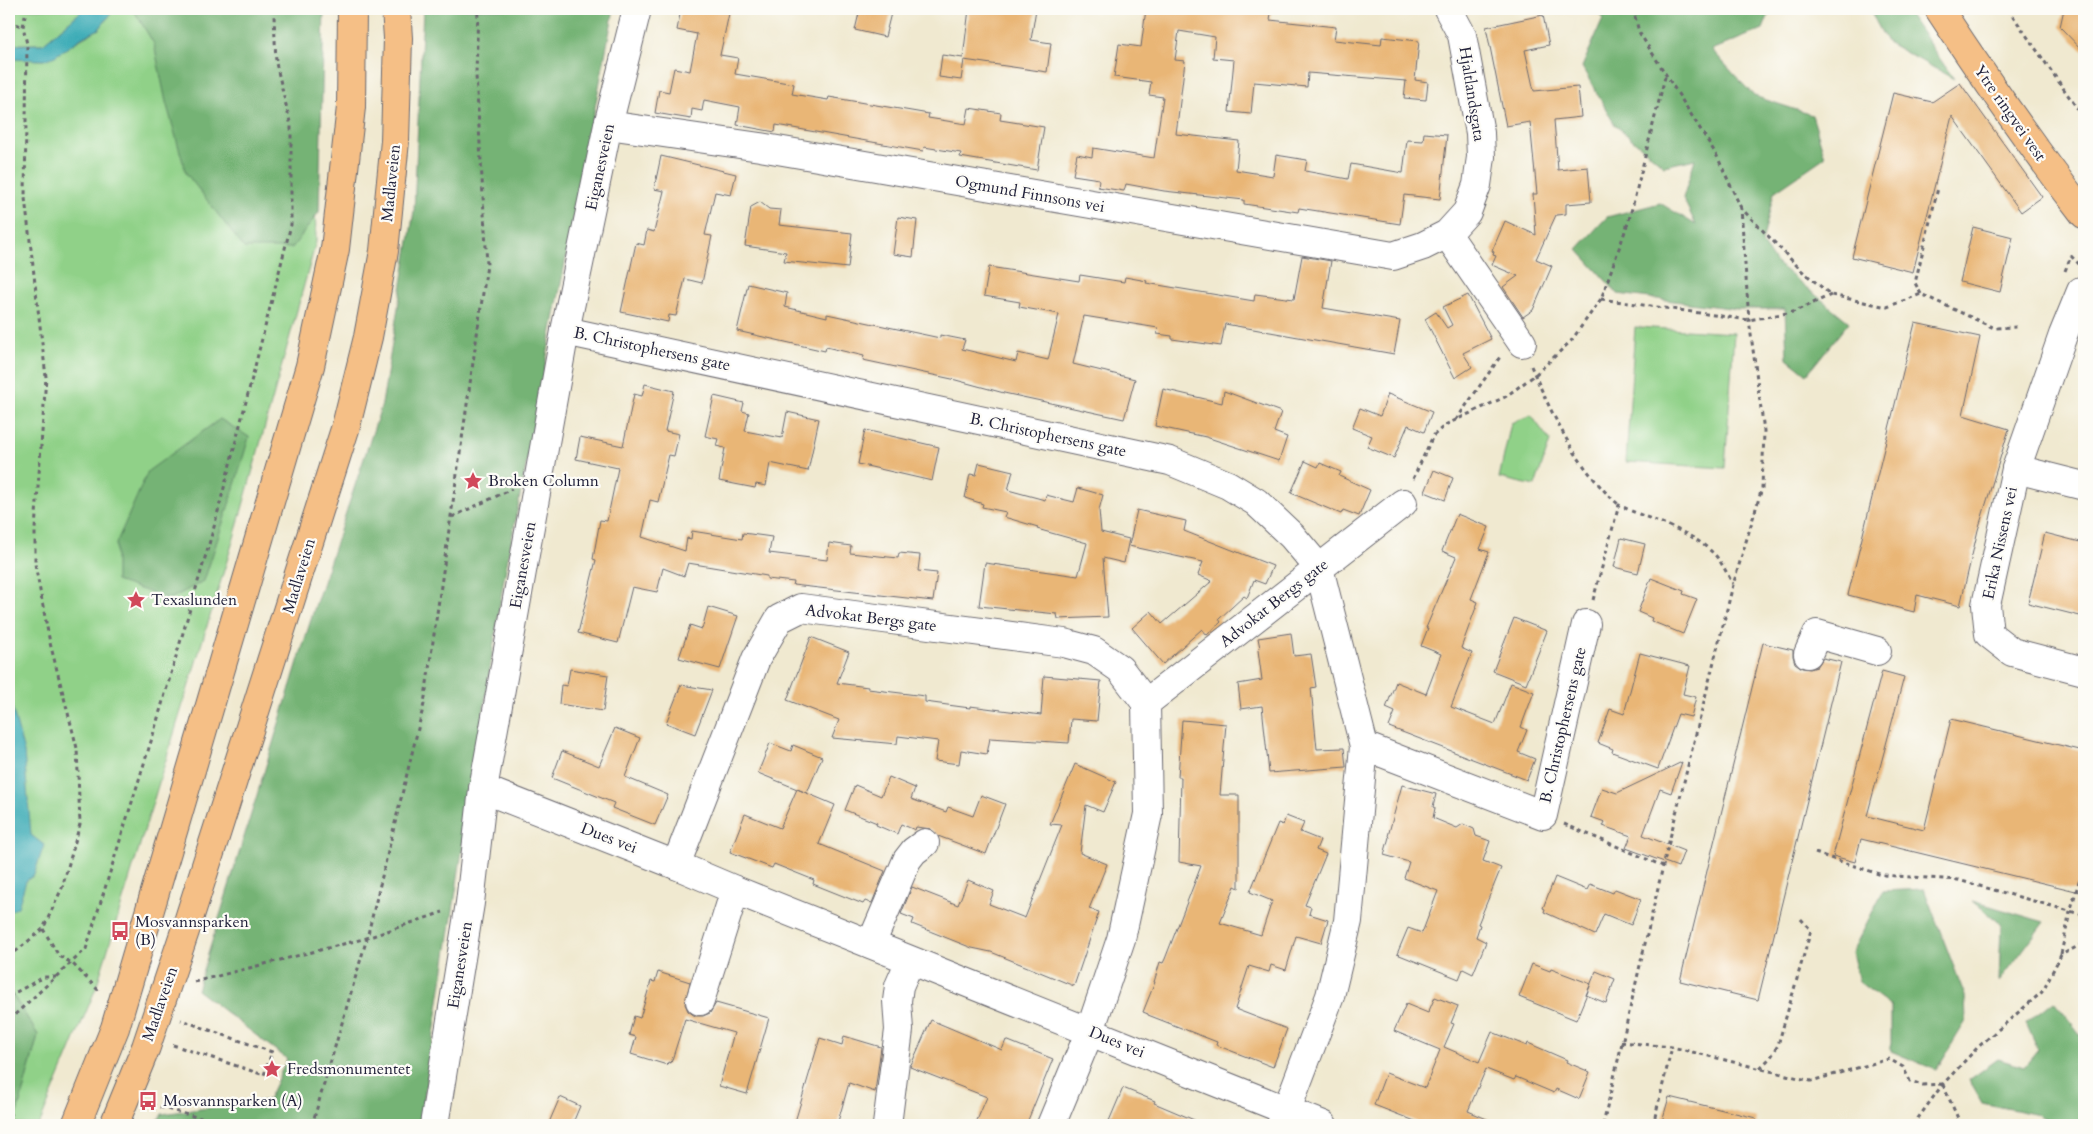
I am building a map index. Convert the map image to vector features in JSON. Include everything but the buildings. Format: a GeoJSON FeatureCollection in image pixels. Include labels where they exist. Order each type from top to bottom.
{"type":"FeatureCollection","features":[{"type":"Feature","properties":{"kind":"main road"},"geometry":{"type":"LineString","coordinates":[[76,1125],[118,1018],[310,366],[336,240],[351,107],[352,9]]}},
{"type":"Feature","properties":{"kind":"main road","name":"Madlaveien"},"geometry":{"type":"LineString","coordinates":[[114,1125],[146,1047],[202,879],[343,435],[368,337],[384,251],[395,141],[398,38],[396,9]]}},
{"type":"Feature","properties":{"kind":"main road","name":"Ytre ringvei vest"},"geometry":{"type":"LineString","coordinates":[[1939,9],[1987,83],[2084,214]]}},
{"type":"Feature","properties":{"kind":"street","name":"Eiganesveien"},"geometry":{"type":"LineString","coordinates":[[434,1125],[470,903],[483,789],[564,330],[608,125],[637,9]]}},
{"type":"Feature","properties":{"kind":"street","name":"Hjaltlandsgata"},"geometry":{"type":"LineString","coordinates":[[1448,9],[1462,35],[1480,133],[1481,157],[1477,185],[1467,212]]}},
{"type":"Feature","properties":{"kind":"street","name":"Ogmund Finnsons vei"},"geometry":{"type":"LineString","coordinates":[[608,125],[760,147],[1393,256],[1423,246],[1447,234],[1467,212]]}},
{"type":"Feature","properties":{"kind":"street"},"geometry":{"type":"LineString","coordinates":[[1447,234],[1519,338]]}},
{"type":"Feature","properties":{"kind":"street","name":"Erika Nissens vei"},"geometry":{"type":"LineString","coordinates":[[2081,291],[2063,334],[2016,468],[1986,605],[1989,634],[2012,652],[2084,671]]}},
{"type":"Feature","properties":{"kind":"street","name":"B. Christophersens gate"},"geometry":{"type":"LineString","coordinates":[[564,330],[1170,461],[1228,485],[1256,502],[1292,536],[1319,568],[1364,746],[1348,921],[1330,996],[1284,1118]]}},
{"type":"Feature","properties":{"kind":"street","name":"Erika Nissens vei"},"geometry":{"type":"LineString","coordinates":[[2016,468],[2084,486]]}},
{"type":"Feature","properties":{"kind":"street","name":"Advokat Bergs gate"},"geometry":{"type":"LineString","coordinates":[[676,865],[756,659],[779,619],[800,608],[1064,643],[1094,651],[1120,668],[1146,703],[1403,503]]}},
{"type":"Feature","properties":{"kind":"street","name":"B. Christophersens gate"},"geometry":{"type":"LineString","coordinates":[[1364,746],[1543,815],[1586,624]]}},
{"type":"Feature","properties":{"kind":"street"},"geometry":{"type":"LineString","coordinates":[[1808,654],[1817,634],[1877,651]]}},
{"type":"Feature","properties":{"kind":"street"},"geometry":{"type":"LineString","coordinates":[[1051,1125],[1090,1031],[1122,939],[1148,814],[1146,703]]}},
{"type":"Feature","properties":{"kind":"street","name":"Dues vei"},"geometry":{"type":"LineString","coordinates":[[483,789],[1090,1031],[1284,1118],[1323,1125]]}},
{"type":"Feature","properties":{"kind":"street"},"geometry":{"type":"LineString","coordinates":[[871,944],[907,860],[914,851],[925,843]]}},
{"type":"Feature","properties":{"kind":"street"},"geometry":{"type":"LineString","coordinates":[[700,1001],[735,890]]}},
{"type":"Feature","properties":{"kind":"street"},"geometry":{"type":"LineString","coordinates":[[887,1125],[899,1030],[898,986],[910,960]]}},
{"type":"Feature","properties":{"kind":"path"},"geometry":{"type":"LineString","coordinates":[[9,957],[43,929],[62,888],[80,824],[77,748],[50,643],[35,564],[35,529],[46,377],[25,198],[26,44],[24,27],[26,9]]}},
{"type":"Feature","properties":{"kind":"path"},"geometry":{"type":"LineString","coordinates":[[9,1020],[86,949],[156,726],[214,526],[291,225],[291,126],[276,63],[274,16],[276,9]]}},
{"type":"Feature","properties":{"kind":"path"},"geometry":{"type":"LineString","coordinates":[[312,1125],[367,938],[424,704],[487,265],[476,74],[478,9]]}},
{"type":"Feature","properties":{"kind":"path"},"geometry":{"type":"LineString","coordinates":[[1633,9],[1639,32],[1716,154],[1741,208],[1802,271],[1831,295],[1886,307],[1921,294]]}},
{"type":"Feature","properties":{"kind":"path"},"geometry":{"type":"LineString","coordinates":[[2008,9],[2084,118]]}},
{"type":"Feature","properties":{"kind":"path"},"geometry":{"type":"LineString","coordinates":[[9,22],[24,27]]}},
{"type":"Feature","properties":{"kind":"path"},"geometry":{"type":"LineString","coordinates":[[1403,503],[1432,436],[1445,425],[1505,397],[1535,375],[1571,340],[1601,299],[1629,220],[1666,73]]}},
{"type":"Feature","properties":{"kind":"path"},"geometry":{"type":"LineString","coordinates":[[1938,188],[1915,283],[1921,294],[1994,328],[2017,327]]}},
{"type":"Feature","properties":{"kind":"path"},"geometry":{"type":"LineString","coordinates":[[1602,1125],[1663,866],[1733,585],[1762,488],[1764,431],[1748,320],[1741,208]]}},
{"type":"Feature","properties":{"kind":"path"},"geometry":{"type":"LineString","coordinates":[[1601,299],[1748,320],[1793,312],[1831,295]]}},
{"type":"Feature","properties":{"kind":"path"},"geometry":{"type":"LineString","coordinates":[[1456,420],[1519,338]]}},
{"type":"Feature","properties":{"kind":"path"},"geometry":{"type":"LineString","coordinates":[[1535,375],[1552,414],[1584,468],[1600,488],[1619,505],[1699,542],[1713,553],[1733,585]]}},
{"type":"Feature","properties":{"kind":"path"},"geometry":{"type":"LineString","coordinates":[[451,517],[538,476]]}},
{"type":"Feature","properties":{"kind":"path"},"geometry":{"type":"LineString","coordinates":[[1586,624],[1619,505]]}},
{"type":"Feature","properties":{"kind":"path"},"geometry":{"type":"LineString","coordinates":[[1543,815],[1663,866]]}},
{"type":"Feature","properties":{"kind":"path"},"geometry":{"type":"LineString","coordinates":[[1815,853],[1882,875],[1958,880],[2084,915]]}},
{"type":"Feature","properties":{"kind":"path"},"geometry":{"type":"LineString","coordinates":[[1913,1125],[1943,1084],[1978,1046],[2042,992],[2061,954],[2070,912],[2083,868]]}},
{"type":"Feature","properties":{"kind":"path"},"geometry":{"type":"LineString","coordinates":[[188,983],[367,938],[470,903]]}},
{"type":"Feature","properties":{"kind":"path"},"geometry":{"type":"LineString","coordinates":[[1760,1068],[1771,1057],[1778,1045],[1811,930],[1800,918]]}},
{"type":"Feature","properties":{"kind":"path"},"geometry":{"type":"LineString","coordinates":[[43,929],[59,956],[72,963],[100,991],[97,1000]]}},
{"type":"Feature","properties":{"kind":"path"},"geometry":{"type":"LineString","coordinates":[[2061,954],[2084,943]]}},
{"type":"Feature","properties":{"kind":"path"},"geometry":{"type":"LineString","coordinates":[[9,996],[44,977],[56,977]]}},
{"type":"Feature","properties":{"kind":"path"},"geometry":{"type":"LineString","coordinates":[[167,1043],[264,1075],[272,1052],[175,1018]]}},
{"type":"Feature","properties":{"kind":"path"},"geometry":{"type":"LineString","coordinates":[[1621,1042],[1672,1047],[1811,1081],[1890,1059],[1903,1067],[1910,1081],[1923,1085],[1943,1084]]}},
{"type":"Feature","properties":{"kind":"path"},"geometry":{"type":"LineString","coordinates":[[1653,1125],[1672,1047]]}},
{"type":"Feature","properties":{"kind":"path"},"geometry":{"type":"LineString","coordinates":[[1943,1084],[1961,1125]]}},
{"type":"Feature","properties":{"kind":"path"},"geometry":{"type":"LineString","coordinates":[[152,1105],[226,1125]]}},
{"type":"Feature","properties":{"kind":"path"},"geometry":{"type":"LineString","coordinates":[[9,1112],[16,1125]]}},
{"type":"Feature","properties":{"kind":"green space"},"geometry":{"type":"Polygon","coordinates":[[[9,9],[84,9],[43,44],[20,44],[19,59],[44,60],[99,29],[110,15],[112,9],[311,9],[316,242],[234,538],[96,988],[39,1125],[14,1124],[38,1035],[9,989],[9,9]]]}},
{"type":"Feature","properties":{"kind":"green space"},"geometry":{"type":"Polygon","coordinates":[[[133,9],[324,9],[319,212],[292,248],[244,248],[186,173],[166,102],[154,44],[133,9]]]}},
{"type":"Feature","properties":{"kind":"green space"},"geometry":{"type":"Polygon","coordinates":[[[423,9],[614,9],[503,584],[420,1125],[155,1125],[162,1114],[268,1100],[287,1059],[197,990],[316,603],[382,404],[414,211],[423,9]]]}},
{"type":"Feature","properties":{"kind":"green space"},"geometry":{"type":"Polygon","coordinates":[[[1594,9],[1771,9],[1763,29],[1712,50],[1754,96],[1812,115],[1825,157],[1774,192],[1762,243],[1775,262],[1849,322],[1807,374],[1787,358],[1785,309],[1737,309],[1618,294],[1577,249],[1607,217],[1660,203],[1696,225],[1683,198],[1695,159],[1664,166],[1615,125],[1582,67],[1603,19],[1594,9]]]}},
{"type":"Feature","properties":{"kind":"green space"},"geometry":{"type":"Polygon","coordinates":[[[1869,9],[1905,9],[1954,79],[1887,42],[1869,9]]]}},
{"type":"Feature","properties":{"kind":"green space"},"geometry":{"type":"Polygon","coordinates":[[[1635,327],[1734,333],[1725,468],[1626,462],[1635,327]]]}},
{"type":"Feature","properties":{"kind":"green space"},"geometry":{"type":"Polygon","coordinates":[[[1531,415],[1550,441],[1535,486],[1499,478],[1511,423],[1531,415]]]}},
{"type":"Feature","properties":{"kind":"green space"},"geometry":{"type":"Polygon","coordinates":[[[220,419],[249,437],[204,581],[170,599],[116,581],[116,544],[148,471],[220,419]]]}},
{"type":"Feature","properties":{"kind":"green space"},"geometry":{"type":"Polygon","coordinates":[[[1924,889],[1965,996],[1966,1021],[1936,1070],[1891,1051],[1891,1006],[1859,982],[1852,952],[1883,891],[1924,889]]]}},
{"type":"Feature","properties":{"kind":"green space"},"geometry":{"type":"Polygon","coordinates":[[[1973,901],[2044,922],[1999,982],[2001,924],[1973,901]]]}},
{"type":"Feature","properties":{"kind":"green space"},"geometry":{"type":"Polygon","coordinates":[[[9,989],[38,1035],[14,1125],[9,1125],[9,989]]]}},
{"type":"Feature","properties":{"kind":"green space"},"geometry":{"type":"Polygon","coordinates":[[[2054,1001],[2084,1039],[2084,1125],[2056,1125],[2039,1115],[1982,1103],[1969,1080],[1998,1059],[2024,1067],[2038,1050],[2026,1023],[2054,1001]]]}},
{"type":"Feature","properties":{"kind":"water"},"geometry":{"type":"Polygon","coordinates":[[[84,9],[112,9],[110,15],[99,29],[83,37],[55,56],[44,60],[9,59],[9,45],[43,44],[84,9]]]}},
{"type":"Feature","properties":{"kind":"water"},"geometry":{"type":"Polygon","coordinates":[[[9,695],[24,752],[31,835],[44,845],[34,875],[26,881],[18,907],[9,912],[9,695]]]}},
{"type":"Feature","properties":{"kind":"place","name":"Broken Column"},"geometry":{"type":"Point","coordinates":[473,481]}},
{"type":"Feature","properties":{"kind":"place","name":"Texaslunden"},"geometry":{"type":"Point","coordinates":[136,600]}},
{"type":"Feature","properties":{"kind":"place","name":"Mosvannsparken (B)"},"geometry":{"type":"Point","coordinates":[120,931]}},
{"type":"Feature","properties":{"kind":"place","name":"Fredsmonumentet"},"geometry":{"type":"Point","coordinates":[272,1069]}},
{"type":"Feature","properties":{"kind":"place","name":"Mosvannsparken (A)"},"geometry":{"type":"Point","coordinates":[148,1101]}}]}
